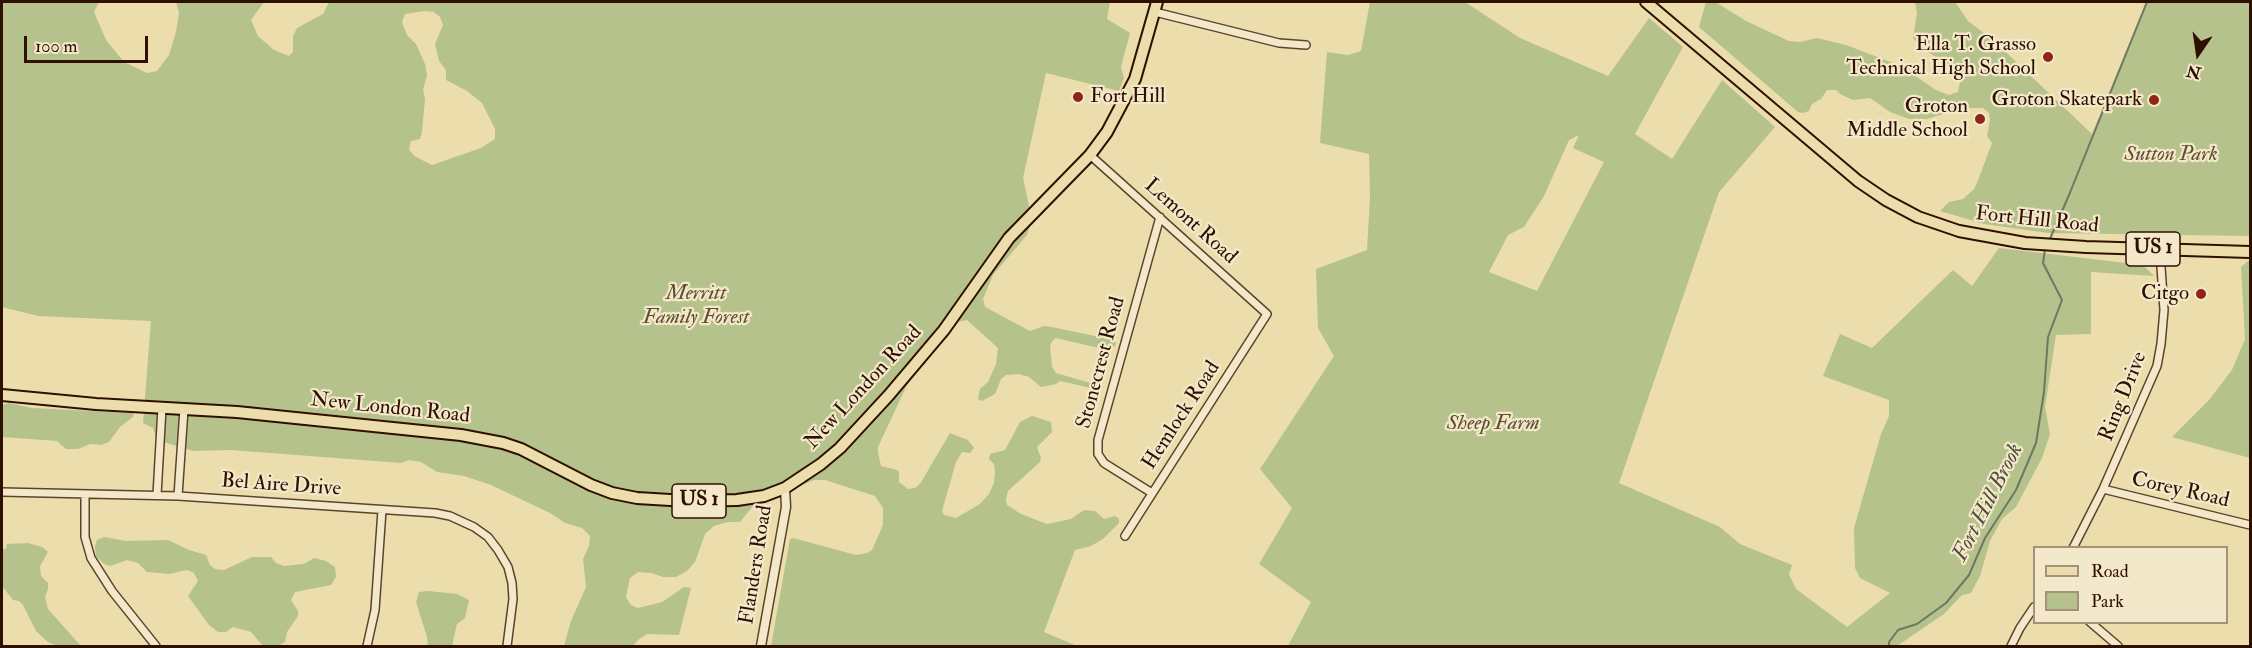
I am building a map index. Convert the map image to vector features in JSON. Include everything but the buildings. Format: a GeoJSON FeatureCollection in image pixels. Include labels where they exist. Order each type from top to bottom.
{"type":"FeatureCollection","features":[{"type":"Feature","properties":{"kind":"main road","name":"Fort Hill Road"},"geometry":{"type":"LineString","coordinates":[[1646,2],[1851,176],[1886,200],[1918,217],[1959,231],[2001,240],[2056,246],[2250,252]]}},
{"type":"Feature","properties":{"kind":"main road","name":"New London Road"},"geometry":{"type":"LineString","coordinates":[[2,395],[339,422],[481,439],[521,449],[591,485],[612,493],[637,498],[687,501],[737,500],[764,496],[803,478],[840,448],[944,330],[1009,238],[1090,155],[1107,132],[1135,79],[1156,7]]}},
{"type":"Feature","properties":{"kind":"street"},"geometry":{"type":"LineString","coordinates":[[1156,7],[1279,43],[1306,45]]}},
{"type":"Feature","properties":{"kind":"street","name":"Lemont Road"},"geometry":{"type":"LineString","coordinates":[[1090,155],[1267,314]]}},
{"type":"Feature","properties":{"kind":"street","name":"Stonecrest Road"},"geometry":{"type":"LineString","coordinates":[[1152,493],[1104,463],[1098,454],[1098,440],[1160,217]]}},
{"type":"Feature","properties":{"kind":"street","name":"Ring Drive"},"geometry":{"type":"LineString","coordinates":[[2074,546],[2103,489],[2152,380],[2159,358],[2164,310],[2158,249]]}},
{"type":"Feature","properties":{"kind":"street","name":"Hemlock Road"},"geometry":{"type":"LineString","coordinates":[[1125,536],[1267,314]]}},
{"type":"Feature","properties":{"kind":"street"},"geometry":{"type":"LineString","coordinates":[[157,495],[162,408]]}},
{"type":"Feature","properties":{"kind":"street"},"geometry":{"type":"LineString","coordinates":[[178,496],[184,409]]}},
{"type":"Feature","properties":{"kind":"street","name":"Flanders Road"},"geometry":{"type":"LineString","coordinates":[[761,646],[786,507],[785,488]]}},
{"type":"Feature","properties":{"kind":"street","name":"Corey Road"},"geometry":{"type":"LineString","coordinates":[[2103,489],[2250,525]]}},
{"type":"Feature","properties":{"kind":"street","name":"Bel Aire Drive"},"geometry":{"type":"LineString","coordinates":[[2,492],[178,496],[450,516],[474,526],[493,542],[503,558],[512,583],[513,609],[507,646]]}},
{"type":"Feature","properties":{"kind":"street"},"geometry":{"type":"LineString","coordinates":[[85,494],[86,537],[91,558],[111,591],[156,646]]}},
{"type":"Feature","properties":{"kind":"street"},"geometry":{"type":"LineString","coordinates":[[367,646],[375,610],[382,510]]}},
{"type":"Feature","properties":{"kind":"street"},"geometry":{"type":"LineString","coordinates":[[2011,646],[2033,608]]}},
{"type":"Feature","properties":{"kind":"street"},"geometry":{"type":"LineString","coordinates":[[2092,624],[2118,646]]}},
{"type":"Feature","properties":{"kind":"green space","name":"Merritt Family Forest"},"geometry":{"type":"Polygon","coordinates":[[[2,2],[99,2],[94,12],[106,40],[124,62],[147,73],[157,71],[169,55],[179,13],[176,2],[264,2],[251,20],[258,36],[274,50],[289,56],[293,52],[293,36],[297,28],[323,14],[329,2],[1110,2],[1107,19],[1130,33],[1121,67],[1124,78],[1119,91],[1046,73],[1023,178],[1032,220],[1027,235],[993,275],[983,299],[985,307],[1030,331],[1044,326],[1114,340],[1115,346],[1107,350],[1056,338],[1050,346],[1052,367],[1056,373],[1104,387],[1091,388],[1060,381],[1041,387],[1029,377],[1019,374],[1006,375],[1001,379],[995,394],[982,401],[978,399],[980,389],[988,382],[996,364],[998,348],[967,320],[957,322],[907,385],[878,447],[881,466],[897,470],[899,482],[908,489],[920,484],[950,433],[968,440],[974,448],[970,453],[962,452],[956,462],[942,511],[944,515],[956,518],[980,504],[989,494],[994,483],[995,472],[994,464],[989,459],[990,454],[1005,450],[1020,422],[1032,416],[1051,422],[1052,432],[1037,447],[1040,462],[1008,491],[1007,505],[1021,514],[1047,524],[1071,519],[1084,510],[1095,511],[1104,519],[1115,516],[1119,519],[1119,523],[1103,539],[1091,546],[1075,550],[1044,632],[1077,646],[771,646],[790,539],[856,555],[872,550],[883,525],[883,508],[875,496],[825,480],[814,480],[753,506],[740,522],[728,522],[714,526],[705,534],[695,562],[687,571],[676,577],[638,572],[630,578],[626,597],[631,605],[638,608],[662,602],[684,587],[691,588],[679,635],[647,634],[633,646],[564,646],[571,621],[586,587],[583,559],[589,546],[590,536],[582,528],[565,523],[550,513],[491,485],[464,476],[437,472],[421,462],[409,460],[401,463],[231,450],[193,451],[157,440],[153,428],[143,423],[151,321],[38,316],[2,307],[2,2]],[[434,12],[405,14],[402,22],[407,35],[416,44],[427,75],[423,90],[425,99],[422,132],[420,139],[411,141],[409,150],[416,157],[432,165],[481,148],[495,139],[495,129],[482,103],[467,91],[446,80],[446,70],[439,61],[435,44],[443,25],[440,17],[434,12]]]}},
{"type":"Feature","properties":{"kind":"green space","name":"Sheep Farm"},"geometry":{"type":"Polygon","coordinates":[[[1370,2],[1465,2],[1520,38],[1608,76],[1649,18],[1683,47],[1635,134],[1672,159],[1722,80],[1775,127],[1719,192],[1619,483],[1720,527],[1740,544],[1792,565],[1789,574],[1796,589],[1847,627],[1890,593],[1860,578],[1855,568],[1854,528],[1881,434],[1889,416],[1889,400],[1823,376],[1840,334],[1872,348],[1953,270],[1972,286],[1999,248],[2143,265],[2154,276],[2091,272],[2091,334],[2056,335],[2045,407],[2050,434],[2042,458],[2016,507],[2002,519],[1990,541],[1980,576],[1971,593],[1962,595],[1944,614],[1897,646],[1288,646],[1311,602],[1259,564],[1292,508],[1260,469],[1334,356],[1318,328],[1316,269],[1367,250],[1370,197],[1369,154],[1320,143],[1327,52],[1348,55],[1361,51],[1370,2]],[[1579,135],[1569,140],[1544,196],[1524,227],[1508,235],[1489,272],[1537,291],[1604,162],[1573,148],[1579,135]]]}},
{"type":"Feature","properties":{"kind":"green space","name":"Sutton Park"},"geometry":{"type":"Polygon","coordinates":[[[1706,2],[1717,3],[1746,21],[1789,41],[1800,42],[1817,38],[1846,45],[1901,66],[1936,90],[1949,95],[1958,92],[1960,82],[1945,63],[1920,47],[1913,38],[1917,13],[1915,2],[1955,2],[1968,21],[1993,40],[2092,134],[2146,2],[2250,2],[2250,236],[2048,233],[1984,224],[1940,211],[1949,202],[1963,199],[1977,183],[1992,143],[1987,136],[1989,113],[1983,108],[1963,108],[1927,119],[1909,119],[1890,112],[1870,98],[1853,100],[1836,90],[1827,90],[1821,99],[1812,104],[1809,111],[1798,112],[1699,27],[1706,2]]]}},
{"type":"Feature","properties":{"kind":"green space"},"geometry":{"type":"Polygon","coordinates":[[[2250,261],[2250,458],[2172,437],[2209,400],[2232,370],[2245,339],[2241,267],[2250,261]]]}},
{"type":"Feature","properties":{"kind":"green space"},"geometry":{"type":"Polygon","coordinates":[[[9,403],[32,408],[133,413],[134,416],[120,427],[109,442],[101,445],[90,444],[78,449],[66,449],[57,441],[2,437],[2,405],[9,403]]]}},
{"type":"Feature","properties":{"kind":"green space"},"geometry":{"type":"Polygon","coordinates":[[[104,537],[126,541],[168,540],[206,555],[210,565],[215,569],[224,570],[252,557],[271,557],[276,563],[284,566],[304,564],[314,558],[326,561],[335,567],[336,577],[331,585],[295,592],[291,600],[298,611],[298,616],[287,632],[285,642],[278,646],[263,646],[251,632],[233,627],[226,632],[218,632],[209,625],[188,596],[198,581],[194,573],[187,570],[169,574],[147,572],[138,563],[127,560],[110,566],[104,564],[96,556],[95,546],[97,540],[104,537]]]}},
{"type":"Feature","properties":{"kind":"green space"},"geometry":{"type":"Polygon","coordinates":[[[28,543],[42,547],[48,552],[40,566],[41,576],[48,583],[45,597],[48,609],[81,646],[57,646],[48,642],[36,631],[23,605],[13,600],[2,586],[2,549],[6,549],[7,544],[28,543]]]}},
{"type":"Feature","properties":{"kind":"green space"},"geometry":{"type":"Polygon","coordinates":[[[419,592],[457,594],[469,600],[465,618],[457,624],[452,646],[428,646],[416,602],[419,592]]]}},
{"type":"Feature","properties":{"kind":"waterway","name":"Fort Hill Brook"},"geometry":{"type":"LineString","coordinates":[[2049,241],[2147,2]]}},
{"type":"Feature","properties":{"kind":"waterway","name":"Fort Hill Brook"},"geometry":{"type":"LineString","coordinates":[[1889,646],[1889,642],[1898,630],[1917,624],[1946,603],[1969,575],[1985,538],[2016,490],[2036,443],[2044,392],[2048,337],[2062,300],[2043,263],[2045,249]]}},
{"type":"Feature","properties":{"kind":"place","name":"Ella T. Grasso Technical High School"},"geometry":{"type":"Point","coordinates":[2048,57]}},
{"type":"Feature","properties":{"kind":"place","name":"Fort Hill"},"geometry":{"type":"Point","coordinates":[1078,97]}},
{"type":"Feature","properties":{"kind":"place","name":"Groton Skatepark"},"geometry":{"type":"Point","coordinates":[2154,100]}},
{"type":"Feature","properties":{"kind":"place","name":"Groton Middle School"},"geometry":{"type":"Point","coordinates":[1980,119]}},
{"type":"Feature","properties":{"kind":"place","name":"Citgo"},"geometry":{"type":"Point","coordinates":[2201,294]}}]}
